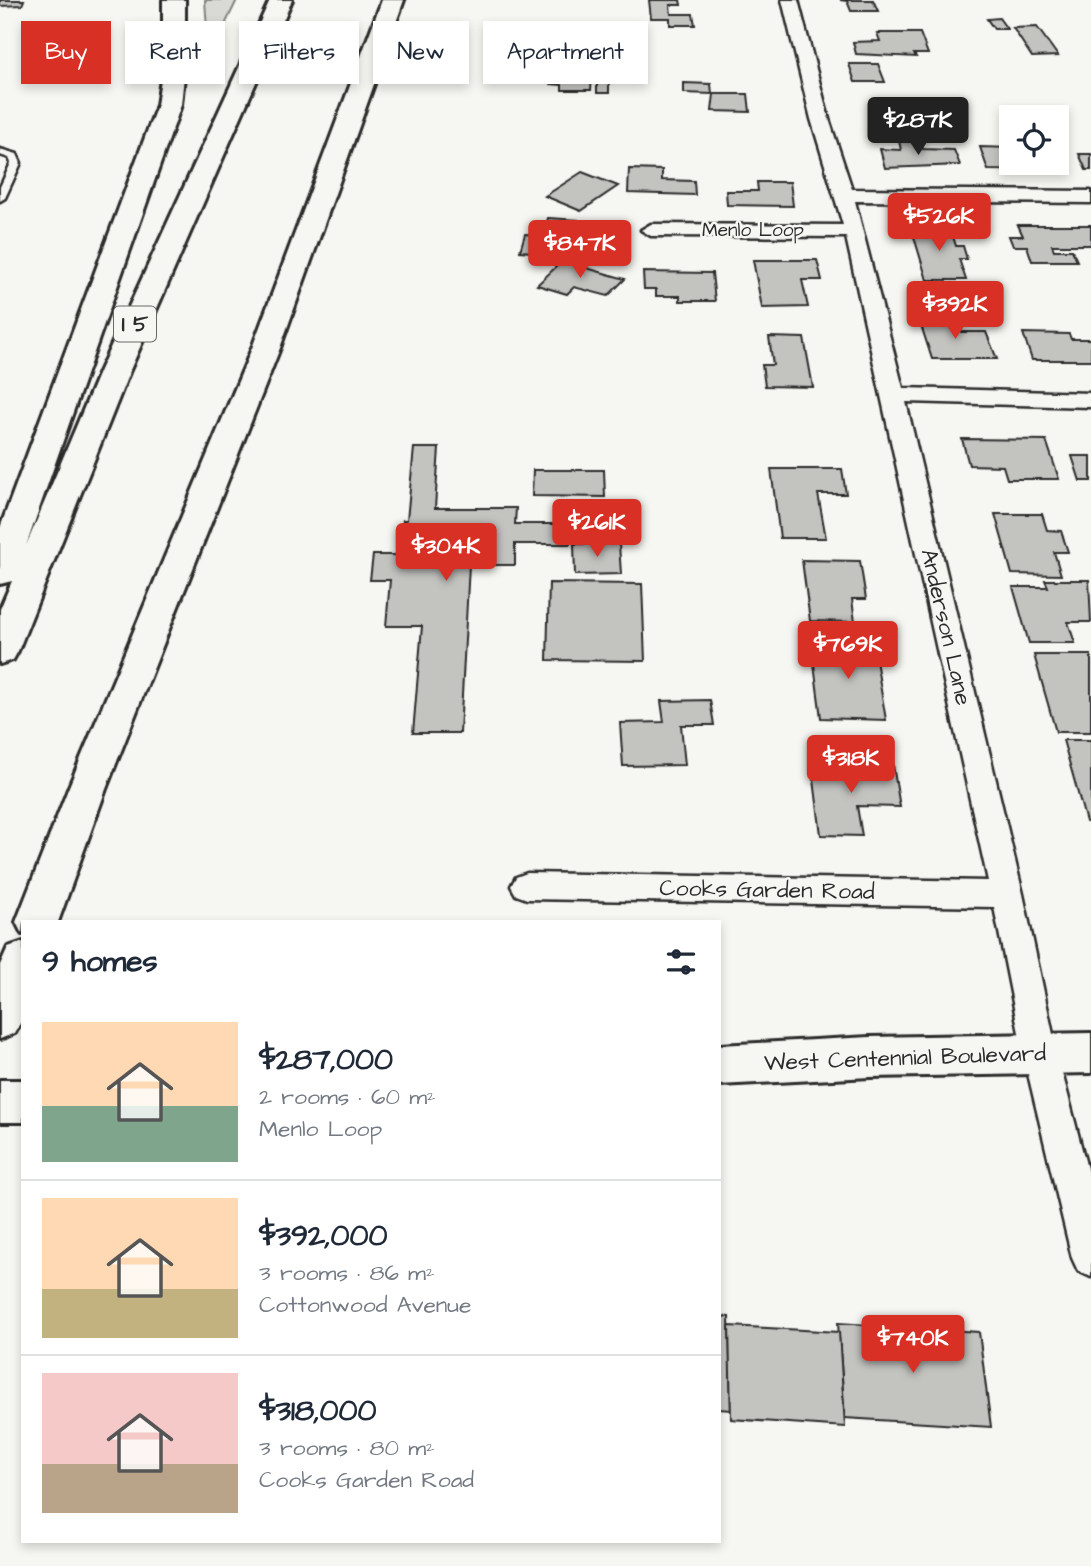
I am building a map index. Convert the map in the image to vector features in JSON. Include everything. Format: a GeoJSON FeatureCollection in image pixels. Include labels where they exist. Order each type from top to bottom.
{"type":"FeatureCollection","features":[{"type":"Feature","properties":{"kind":"main road"},"geometry":{"type":"LineString","coordinates":[[0,573],[169,105],[174,66],[174,0]]}},
{"type":"Feature","properties":{"kind":"main road","name":"I 5"},"geometry":{"type":"LineString","coordinates":[[0,652],[121,357],[281,0]]}},
{"type":"Feature","properties":{"kind":"main road"},"geometry":{"type":"LineString","coordinates":[[386,21],[393,0]]}},
{"type":"Feature","properties":{"kind":"main road"},"geometry":{"type":"LineString","coordinates":[[393,21],[406,0]]}},
{"type":"Feature","properties":{"kind":"main road"},"geometry":{"type":"LineString","coordinates":[[38,920],[98,763],[266,348],[373,57]]}},
{"type":"Feature","properties":{"kind":"main road"},"geometry":{"type":"LineString","coordinates":[[0,1020],[21,965]]}},
{"type":"Feature","properties":{"kind":"main road","name":"West Centennial Boulevard"},"geometry":{"type":"LineString","coordinates":[[721,1065],[1091,1053]]}},
{"type":"Feature","properties":{"kind":"main road"},"geometry":{"type":"LineString","coordinates":[[0,1101],[21,1101]]}},
{"type":"Feature","properties":{"kind":"street","name":"Anderson Lane"},"geometry":{"type":"LineString","coordinates":[[790,0],[820,119],[856,231],[1041,1053],[1091,1258]]}},
{"type":"Feature","properties":{"kind":"street"},"geometry":{"type":"LineString","coordinates":[[845,194],[1091,197]]}},
{"type":"Feature","properties":{"kind":"street","name":"Menlo Loop"},"geometry":{"type":"LineString","coordinates":[[651,230],[856,231]]}},
{"type":"Feature","properties":{"kind":"street"},"geometry":{"type":"LineString","coordinates":[[893,395],[1091,400]]}},
{"type":"Feature","properties":{"kind":"street","name":"Cooks Garden Road"},"geometry":{"type":"LineString","coordinates":[[527,886],[1007,894]]}},
{"type":"Feature","properties":{"kind":"lane"},"geometry":{"type":"LineString","coordinates":[[0,152],[13,156],[16,163],[0,198]]}},
{"type":"Feature","properties":{"kind":"shaded area"},"geometry":{"type":"Polygon","coordinates":[[[205,0],[237,0],[225,25],[225,21],[206,21],[205,0]]]}},
{"type":"Feature","properties":{"kind":"building"},"geometry":{"type":"Polygon","coordinates":[[[0,0],[24,0],[22,5],[0,6],[0,0]]]}},
{"type":"Feature","properties":{"kind":"building"},"geometry":{"type":"Polygon","coordinates":[[[649,0],[680,0],[681,5],[670,5],[671,14],[693,14],[695,25],[670,25],[670,18],[651,18],[649,0]]]}},
{"type":"Feature","properties":{"kind":"building"},"geometry":{"type":"Polygon","coordinates":[[[840,0],[873,0],[878,11],[851,11],[847,1],[840,0]]]}},
{"type":"Feature","properties":{"kind":"building"},"geometry":{"type":"Polygon","coordinates":[[[999,18],[1007,29],[994,29],[987,19],[999,18]]]}},
{"type":"Feature","properties":{"kind":"building"},"geometry":{"type":"Polygon","coordinates":[[[1037,27],[1058,56],[1032,57],[1013,28],[1037,27]]]}},
{"type":"Feature","properties":{"kind":"building"},"geometry":{"type":"Polygon","coordinates":[[[877,33],[920,33],[928,54],[914,54],[916,57],[856,54],[853,42],[880,41],[877,33]]]}},
{"type":"Feature","properties":{"kind":"building"},"geometry":{"type":"Polygon","coordinates":[[[849,64],[878,64],[885,82],[855,82],[849,64]]]}},
{"type":"Feature","properties":{"kind":"building"},"geometry":{"type":"Polygon","coordinates":[[[684,83],[711,84],[712,94],[684,93],[684,83]]]}},
{"type":"Feature","properties":{"kind":"building"},"geometry":{"type":"Polygon","coordinates":[[[551,84],[591,84],[591,90],[562,90],[562,85],[551,84]]]}},
{"type":"Feature","properties":{"kind":"building"},"geometry":{"type":"Polygon","coordinates":[[[597,84],[609,84],[609,93],[597,93],[597,84]]]}},
{"type":"Feature","properties":{"kind":"building"},"geometry":{"type":"Polygon","coordinates":[[[714,94],[748,94],[750,112],[712,111],[714,94]]]}},
{"type":"Feature","properties":{"kind":"building"},"geometry":{"type":"Polygon","coordinates":[[[899,141],[920,142],[923,149],[954,150],[960,165],[885,168],[880,149],[901,150],[899,141]]]}},
{"type":"Feature","properties":{"kind":"building"},"geometry":{"type":"Polygon","coordinates":[[[980,147],[999,148],[999,170],[988,170],[980,147]]]}},
{"type":"Feature","properties":{"kind":"building"},"geometry":{"type":"Polygon","coordinates":[[[1079,154],[1091,154],[1091,170],[1086,170],[1079,154]]]}},
{"type":"Feature","properties":{"kind":"building"},"geometry":{"type":"Polygon","coordinates":[[[629,169],[662,170],[662,180],[694,181],[695,195],[628,193],[629,169]]]}},
{"type":"Feature","properties":{"kind":"building"},"geometry":{"type":"Polygon","coordinates":[[[582,172],[618,186],[581,211],[545,196],[582,172]]]}},
{"type":"Feature","properties":{"kind":"building"},"geometry":{"type":"Polygon","coordinates":[[[757,182],[790,182],[793,206],[727,205],[726,191],[758,191],[757,182]]]}},
{"type":"Feature","properties":{"kind":"building"},"geometry":{"type":"Polygon","coordinates":[[[548,218],[578,220],[570,255],[520,251],[525,234],[543,235],[548,218]]]}},
{"type":"Feature","properties":{"kind":"building"},"geometry":{"type":"Polygon","coordinates":[[[1018,225],[1091,225],[1091,245],[1052,245],[1054,250],[1072,250],[1077,261],[1032,261],[1027,246],[1013,246],[1009,236],[1023,236],[1018,225]]]}},
{"type":"Feature","properties":{"kind":"building"},"geometry":{"type":"Polygon","coordinates":[[[911,227],[950,227],[956,246],[963,246],[967,259],[959,259],[966,280],[927,280],[911,227]]]}},
{"type":"Feature","properties":{"kind":"building"},"geometry":{"type":"Polygon","coordinates":[[[753,260],[817,260],[822,280],[802,280],[808,307],[762,308],[753,260]]]}},
{"type":"Feature","properties":{"kind":"building"},"geometry":{"type":"Polygon","coordinates":[[[562,261],[625,279],[608,296],[574,287],[567,294],[537,285],[562,261]]]}},
{"type":"Feature","properties":{"kind":"building"},"geometry":{"type":"Polygon","coordinates":[[[643,272],[712,273],[715,301],[680,301],[680,296],[656,296],[656,289],[644,289],[643,272]]]}},
{"type":"Feature","properties":{"kind":"building"},"geometry":{"type":"Polygon","coordinates":[[[957,318],[962,332],[986,332],[997,359],[932,359],[919,319],[957,318]]]}},
{"type":"Feature","properties":{"kind":"building"},"geometry":{"type":"Polygon","coordinates":[[[1023,333],[1069,334],[1071,339],[1091,339],[1091,360],[1032,360],[1023,333]]]}},
{"type":"Feature","properties":{"kind":"building"},"geometry":{"type":"Polygon","coordinates":[[[769,337],[804,338],[813,387],[765,386],[762,365],[773,365],[769,337]]]}},
{"type":"Feature","properties":{"kind":"building"},"geometry":{"type":"Polygon","coordinates":[[[962,439],[1046,440],[1059,479],[1007,479],[1003,466],[969,465],[962,439]]]}},
{"type":"Feature","properties":{"kind":"building"},"geometry":{"type":"Polygon","coordinates":[[[414,448],[439,448],[435,508],[516,508],[515,524],[570,524],[570,544],[515,544],[515,565],[469,565],[460,733],[413,733],[422,626],[386,626],[390,580],[370,580],[373,555],[399,555],[403,520],[407,520],[414,448]]]}},
{"type":"Feature","properties":{"kind":"building"},"geometry":{"type":"Polygon","coordinates":[[[1072,456],[1091,456],[1091,481],[1080,481],[1072,456]]]}},
{"type":"Feature","properties":{"kind":"building"},"geometry":{"type":"Polygon","coordinates":[[[771,469],[842,469],[846,494],[818,494],[826,538],[780,538],[771,469]]]}},
{"type":"Feature","properties":{"kind":"building"},"geometry":{"type":"Polygon","coordinates":[[[533,470],[604,470],[605,497],[532,496],[533,470]]]}},
{"type":"Feature","properties":{"kind":"building"},"geometry":{"type":"Polygon","coordinates":[[[995,514],[1042,514],[1047,530],[1061,531],[1068,552],[1054,552],[1061,575],[1012,574],[995,514]]]}},
{"type":"Feature","properties":{"kind":"building"},"geometry":{"type":"Polygon","coordinates":[[[574,544],[619,544],[621,574],[575,575],[574,544]]]}},
{"type":"Feature","properties":{"kind":"building"},"geometry":{"type":"Polygon","coordinates":[[[802,560],[860,561],[866,599],[852,599],[855,622],[810,621],[802,560]]]}},
{"type":"Feature","properties":{"kind":"building"},"geometry":{"type":"Polygon","coordinates":[[[1045,580],[1089,580],[1091,622],[1068,622],[1075,643],[1029,643],[1013,587],[1048,587],[1045,580]]]}},
{"type":"Feature","properties":{"kind":"building"},"geometry":{"type":"Polygon","coordinates":[[[549,583],[642,584],[645,661],[547,660],[549,583]]]}},
{"type":"Feature","properties":{"kind":"building"},"geometry":{"type":"Polygon","coordinates":[[[811,641],[873,642],[886,720],[821,718],[811,641]]]}},
{"type":"Feature","properties":{"kind":"building"},"geometry":{"type":"Polygon","coordinates":[[[1034,655],[1091,655],[1091,732],[1056,732],[1034,655]]]}},
{"type":"Feature","properties":{"kind":"building"},"geometry":{"type":"Polygon","coordinates":[[[710,700],[714,725],[681,725],[685,765],[623,766],[620,723],[664,722],[661,701],[710,700]]]}},
{"type":"Feature","properties":{"kind":"building"},"geometry":{"type":"Polygon","coordinates":[[[1063,740],[1091,740],[1091,823],[1086,822],[1063,740]]]}},
{"type":"Feature","properties":{"kind":"building"},"geometry":{"type":"Polygon","coordinates":[[[812,764],[893,765],[900,807],[857,806],[862,836],[821,835],[812,764]]]}},
{"type":"Feature","properties":{"kind":"building"},"geometry":{"type":"Polygon","coordinates":[[[721,1316],[729,1317],[731,1410],[721,1409],[721,1316]]]}},
{"type":"Feature","properties":{"kind":"building"},"geometry":{"type":"Polygon","coordinates":[[[838,1323],[979,1332],[991,1427],[845,1418],[838,1323]]]}},
{"type":"Feature","properties":{"kind":"building"},"geometry":{"type":"Polygon","coordinates":[[[729,1326],[839,1332],[845,1427],[731,1419],[729,1326]]]}}]}
